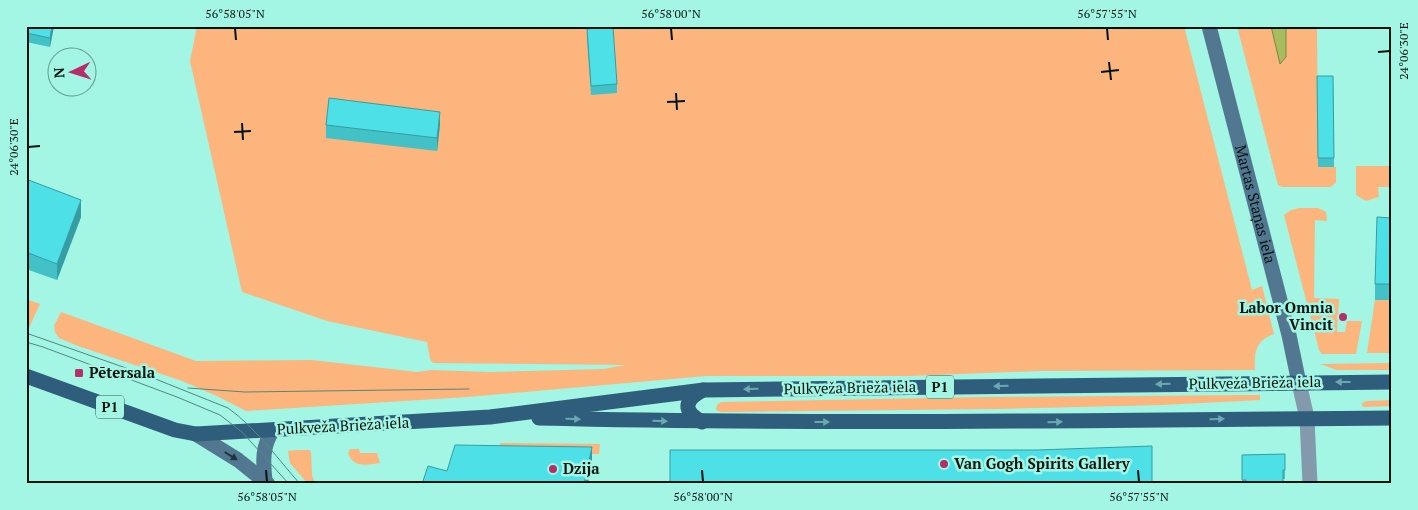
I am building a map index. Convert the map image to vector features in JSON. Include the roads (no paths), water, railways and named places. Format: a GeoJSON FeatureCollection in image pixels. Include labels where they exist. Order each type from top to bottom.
{"type":"FeatureCollection","features":[{"type":"Feature","properties":{"kind":"main road","name":"P1"},"geometry":{"type":"LineString","coordinates":[[26,376],[175,430],[196,434]]}},
{"type":"Feature","properties":{"kind":"main road","name":"Pulkveža Brieža iela"},"geometry":{"type":"LineString","coordinates":[[196,434],[490,417],[704,390],[1392,382]]}},
{"type":"Feature","properties":{"kind":"main road"},"geometry":{"type":"LineString","coordinates":[[702,422],[689,413],[688,401],[704,390]]}},
{"type":"Feature","properties":{"kind":"main road","name":"Pulkveža Brieža iela"},"geometry":{"type":"LineString","coordinates":[[490,417],[702,422],[1025,422],[1392,418]]}},
{"type":"Feature","properties":{"kind":"street","name":"Martas Staņas iela"},"geometry":{"type":"LineString","coordinates":[[1209,26],[1289,335],[1299,382]]}},
{"type":"Feature","properties":{"kind":"street"},"geometry":{"type":"LineString","coordinates":[[1299,382],[1307,418],[1310,484]]}},
{"type":"Feature","properties":{"kind":"street"},"geometry":{"type":"LineString","coordinates":[[267,482],[263,455],[265,445],[273,430]]}},
{"type":"Feature","properties":{"kind":"street"},"geometry":{"type":"LineString","coordinates":[[196,434],[238,460],[267,482]]}},
{"type":"Feature","properties":{"kind":"tram line"},"geometry":{"type":"LineString","coordinates":[[26,333],[143,374],[228,408],[257,434],[300,484]]}},
{"type":"Feature","properties":{"kind":"tram line"},"geometry":{"type":"LineString","coordinates":[[26,342],[177,397],[220,415],[242,432],[289,484]]}},
{"type":"Feature","properties":{"kind":"tram line"},"geometry":{"type":"LineString","coordinates":[[188,388],[245,392],[469,389]]}},
{"type":"Feature","properties":{"kind":"place","name":"Labor Omnia Vincit"},"geometry":{"type":"Point","coordinates":[1343,317]}},
{"type":"Feature","properties":{"kind":"place","name":"Pētersala"},"geometry":{"type":"Point","coordinates":[79,373]}},
{"type":"Feature","properties":{"kind":"place","name":"Van Gogh Spirits Gallery"},"geometry":{"type":"Point","coordinates":[944,464]}},
{"type":"Feature","properties":{"kind":"place","name":"Dzija"},"geometry":{"type":"Point","coordinates":[553,469]}}]}
